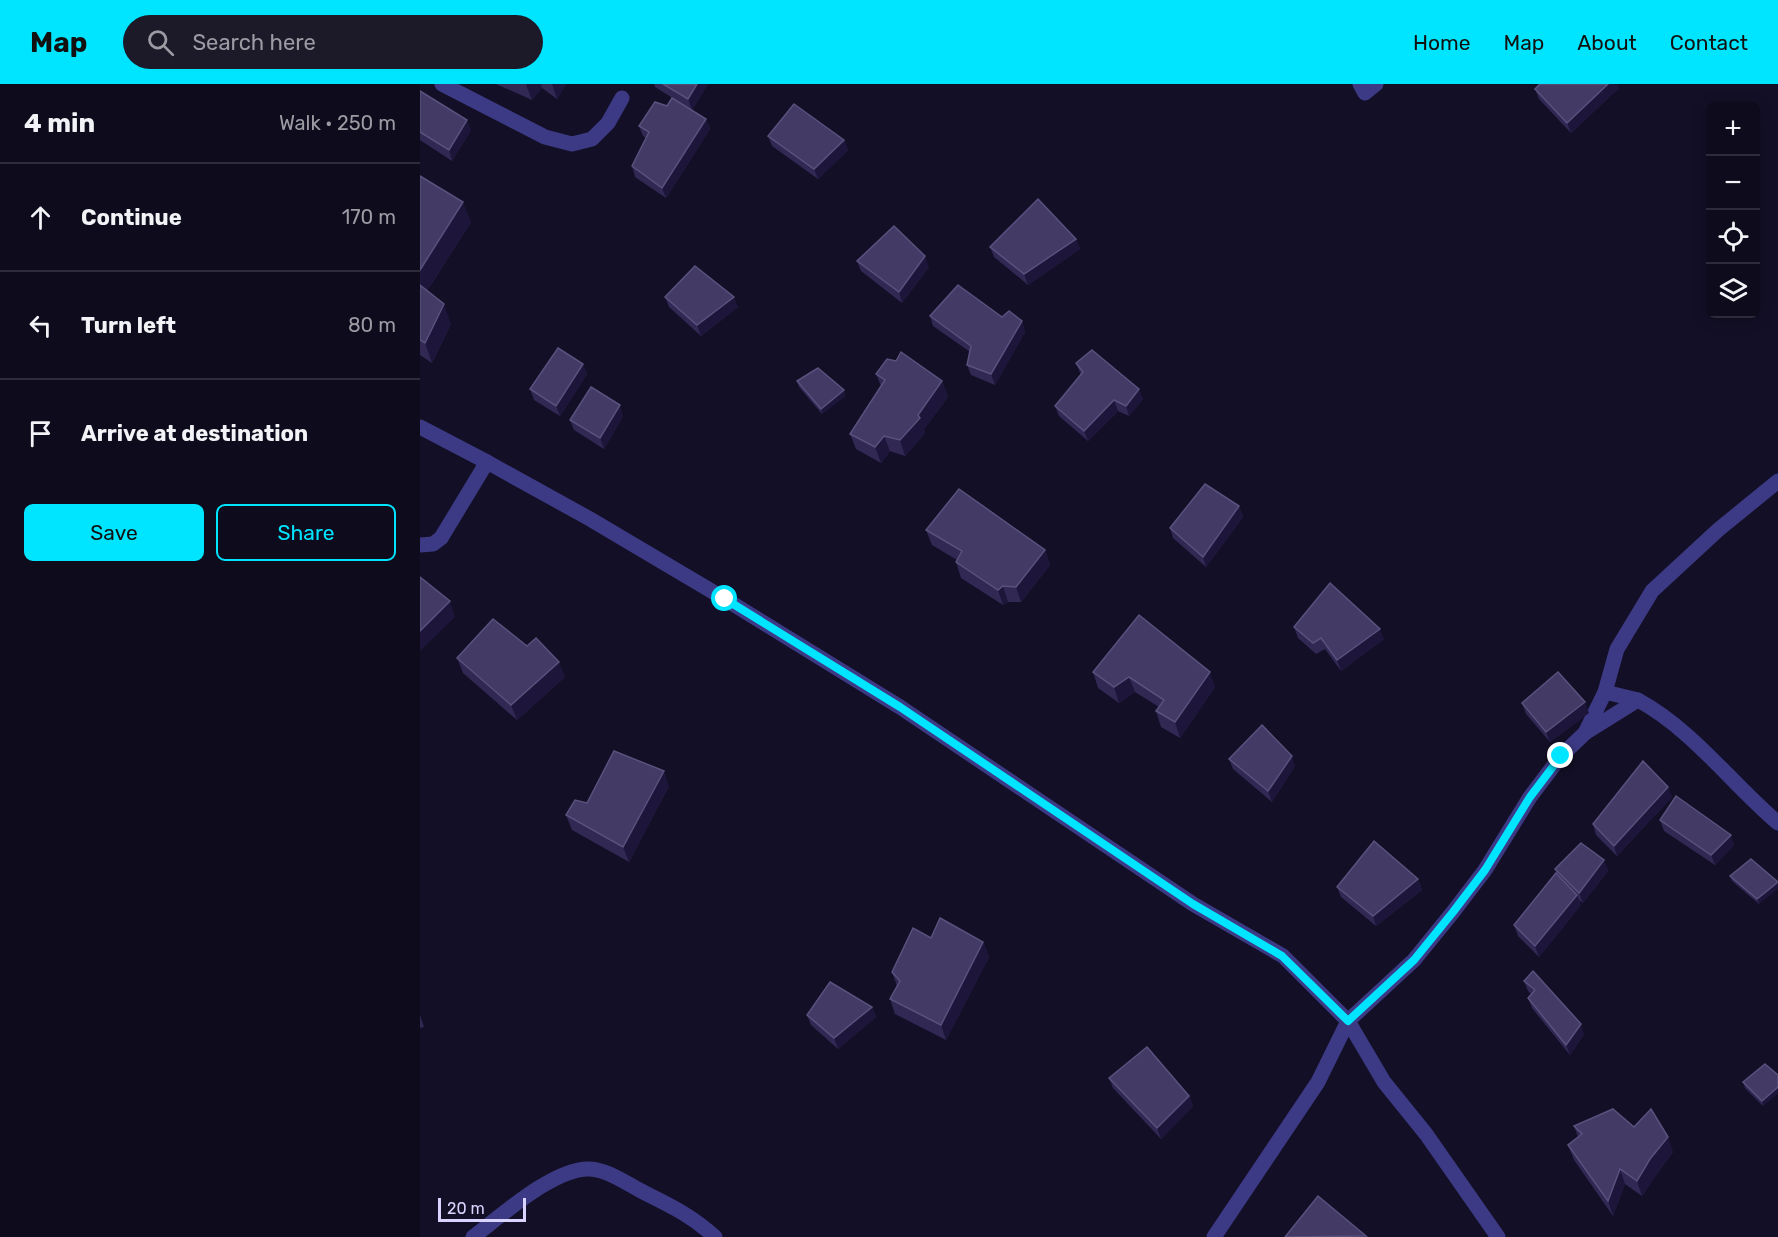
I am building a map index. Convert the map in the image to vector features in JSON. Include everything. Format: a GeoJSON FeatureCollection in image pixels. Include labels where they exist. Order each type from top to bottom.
{"type":"FeatureCollection","features":[{"type":"Feature","properties":{"kind":"street"},"geometry":{"type":"LineString","coordinates":[[442,84],[545,137],[572,144],[592,139],[608,123],[622,98]]}},
{"type":"Feature","properties":{"kind":"street"},"geometry":{"type":"LineString","coordinates":[[1359,84],[1365,93],[1376,84]]}},
{"type":"Feature","properties":{"kind":"street"},"geometry":{"type":"LineString","coordinates":[[420,428],[590,519],[900,707],[1193,904],[1282,956],[1348,1021],[1384,1082],[1426,1134],[1498,1237]]}},
{"type":"Feature","properties":{"kind":"street"},"geometry":{"type":"LineString","coordinates":[[420,545],[434,544],[441,538],[487,462]]}},
{"type":"Feature","properties":{"kind":"street"},"geometry":{"type":"LineString","coordinates":[[1585,733],[1605,692],[1617,649],[1652,591],[1718,530],[1778,481]]}},
{"type":"Feature","properties":{"kind":"street"},"geometry":{"type":"LineString","coordinates":[[1605,692],[1638,700],[1659,711],[1702,748],[1778,823]]}},
{"type":"Feature","properties":{"kind":"street"},"geometry":{"type":"LineString","coordinates":[[1214,1237],[1318,1082],[1348,1021],[1414,960],[1453,912],[1485,870],[1530,797],[1561,756],[1585,733],[1638,700]]}},
{"type":"Feature","properties":{"kind":"street"},"geometry":{"type":"LineString","coordinates":[[473,1237],[556,1176],[593,1169],[692,1216],[715,1237]]}},
{"type":"Feature","properties":{"kind":"building"},"geometry":{"type":"Polygon","coordinates":[[[663,84],[697,84],[688,99],[663,84]]]}},
{"type":"Feature","properties":{"kind":"building"},"geometry":{"type":"Polygon","coordinates":[[[1540,84],[1608,84],[1567,123],[1535,89],[1540,84]]]}},
{"type":"Feature","properties":{"kind":"building"},"geometry":{"type":"Polygon","coordinates":[[[420,91],[467,120],[449,150],[420,132],[420,91]]]}},
{"type":"Feature","properties":{"kind":"building"},"geometry":{"type":"Polygon","coordinates":[[[672,98],[706,119],[662,188],[632,166],[649,132],[639,126],[655,102],[667,106],[672,98]]]}},
{"type":"Feature","properties":{"kind":"building"},"geometry":{"type":"Polygon","coordinates":[[[794,104],[844,140],[814,169],[768,136],[794,104]]]}},
{"type":"Feature","properties":{"kind":"building"},"geometry":{"type":"Polygon","coordinates":[[[420,176],[463,202],[420,270],[420,176]]]}},
{"type":"Feature","properties":{"kind":"building"},"geometry":{"type":"Polygon","coordinates":[[[1038,199],[1076,239],[1024,274],[990,247],[1038,199]]]}},
{"type":"Feature","properties":{"kind":"building"},"geometry":{"type":"Polygon","coordinates":[[[894,226],[925,256],[899,292],[857,261],[894,226]]]}},
{"type":"Feature","properties":{"kind":"building"},"geometry":{"type":"Polygon","coordinates":[[[695,266],[734,297],[697,325],[665,297],[695,266]]]}},
{"type":"Feature","properties":{"kind":"building"},"geometry":{"type":"Polygon","coordinates":[[[420,285],[444,304],[425,343],[420,340],[420,285]]]}},
{"type":"Feature","properties":{"kind":"building"},"geometry":{"type":"Polygon","coordinates":[[[958,285],[1002,317],[1009,311],[1022,321],[991,374],[967,365],[971,346],[930,316],[958,285]]]}},
{"type":"Feature","properties":{"kind":"building"},"geometry":{"type":"Polygon","coordinates":[[[558,348],[583,364],[556,406],[530,389],[558,348]]]}},
{"type":"Feature","properties":{"kind":"building"},"geometry":{"type":"Polygon","coordinates":[[[1092,350],[1139,389],[1126,406],[1114,400],[1084,431],[1055,406],[1083,372],[1076,363],[1092,350]]]}},
{"type":"Feature","properties":{"kind":"building"},"geometry":{"type":"Polygon","coordinates":[[[901,352],[942,381],[918,415],[920,418],[900,440],[884,436],[875,447],[850,434],[885,380],[876,374],[887,359],[896,361],[901,352]]]}},
{"type":"Feature","properties":{"kind":"building"},"geometry":{"type":"Polygon","coordinates":[[[818,368],[844,390],[821,409],[797,381],[818,368]]]}},
{"type":"Feature","properties":{"kind":"building"},"geometry":{"type":"Polygon","coordinates":[[[591,387],[620,405],[600,438],[570,420],[591,387]]]}},
{"type":"Feature","properties":{"kind":"building"},"geometry":{"type":"Polygon","coordinates":[[[1205,484],[1239,506],[1203,557],[1170,528],[1205,484]]]}},
{"type":"Feature","properties":{"kind":"building"},"geometry":{"type":"Polygon","coordinates":[[[959,489],[1045,550],[1016,587],[1003,586],[998,590],[956,562],[962,551],[926,530],[959,489]]]}},
{"type":"Feature","properties":{"kind":"building"},"geometry":{"type":"Polygon","coordinates":[[[420,577],[450,601],[420,631],[420,577]]]}},
{"type":"Feature","properties":{"kind":"building"},"geometry":{"type":"Polygon","coordinates":[[[1330,583],[1380,629],[1337,660],[1321,638],[1313,643],[1294,627],[1330,583]]]}},
{"type":"Feature","properties":{"kind":"building"},"geometry":{"type":"Polygon","coordinates":[[[1139,615],[1210,672],[1175,722],[1156,711],[1164,700],[1129,677],[1114,687],[1093,672],[1139,615]]]}},
{"type":"Feature","properties":{"kind":"building"},"geometry":{"type":"Polygon","coordinates":[[[493,619],[527,646],[536,638],[559,662],[511,705],[457,658],[493,619]]]}},
{"type":"Feature","properties":{"kind":"building"},"geometry":{"type":"Polygon","coordinates":[[[1558,672],[1585,702],[1546,732],[1522,703],[1558,672]]]}},
{"type":"Feature","properties":{"kind":"building"},"geometry":{"type":"Polygon","coordinates":[[[1262,725],[1292,756],[1268,791],[1229,759],[1262,725]]]}},
{"type":"Feature","properties":{"kind":"building"},"geometry":{"type":"Polygon","coordinates":[[[614,751],[664,771],[623,847],[566,815],[575,800],[587,803],[614,751]]]}},
{"type":"Feature","properties":{"kind":"building"},"geometry":{"type":"Polygon","coordinates":[[[1643,761],[1668,787],[1614,846],[1593,824],[1643,761]]]}},
{"type":"Feature","properties":{"kind":"building"},"geometry":{"type":"Polygon","coordinates":[[[1676,796],[1731,835],[1711,855],[1660,820],[1676,796]]]}},
{"type":"Feature","properties":{"kind":"building"},"geometry":{"type":"Polygon","coordinates":[[[1374,841],[1418,879],[1373,916],[1337,887],[1374,841]]]}},
{"type":"Feature","properties":{"kind":"building"},"geometry":{"type":"Polygon","coordinates":[[[1581,843],[1604,860],[1579,893],[1555,869],[1581,843]]]}},
{"type":"Feature","properties":{"kind":"building"},"geometry":{"type":"Polygon","coordinates":[[[1751,859],[1778,882],[1757,899],[1730,876],[1751,859]]]}},
{"type":"Feature","properties":{"kind":"building"},"geometry":{"type":"Polygon","coordinates":[[[1556,873],[1577,895],[1535,946],[1514,925],[1556,873]]]}},
{"type":"Feature","properties":{"kind":"building"},"geometry":{"type":"Polygon","coordinates":[[[940,918],[983,942],[941,1025],[890,999],[900,981],[892,972],[913,928],[931,938],[940,918]]]}},
{"type":"Feature","properties":{"kind":"building"},"geometry":{"type":"Polygon","coordinates":[[[1533,971],[1581,1024],[1566,1045],[1528,998],[1535,990],[1524,981],[1533,971]]]}},
{"type":"Feature","properties":{"kind":"building"},"geometry":{"type":"Polygon","coordinates":[[[830,982],[872,1007],[834,1038],[807,1015],[830,982]]]}},
{"type":"Feature","properties":{"kind":"building"},"geometry":{"type":"Polygon","coordinates":[[[1147,1047],[1189,1096],[1157,1128],[1109,1078],[1147,1047]]]}},
{"type":"Feature","properties":{"kind":"building"},"geometry":{"type":"Polygon","coordinates":[[[1765,1064],[1778,1075],[1778,1087],[1762,1101],[1743,1082],[1765,1064]]]}},
{"type":"Feature","properties":{"kind":"building"},"geometry":{"type":"Polygon","coordinates":[[[1613,1109],[1634,1127],[1651,1109],[1668,1137],[1650,1159],[1637,1181],[1620,1169],[1608,1201],[1568,1145],[1582,1134],[1574,1126],[1613,1109]]]}},
{"type":"Feature","properties":{"kind":"building"},"geometry":{"type":"Polygon","coordinates":[[[1318,1196],[1366,1236],[1285,1237],[1318,1196]]]}},
{"type":"Feature","properties":{"kind":"route"},"geometry":{"type":"LineString","coordinates":[[725,599],[900,707],[1193,904],[1282,956],[1348,1021],[1414,960],[1453,912],[1485,870],[1530,797],[1561,756]]}}]}
